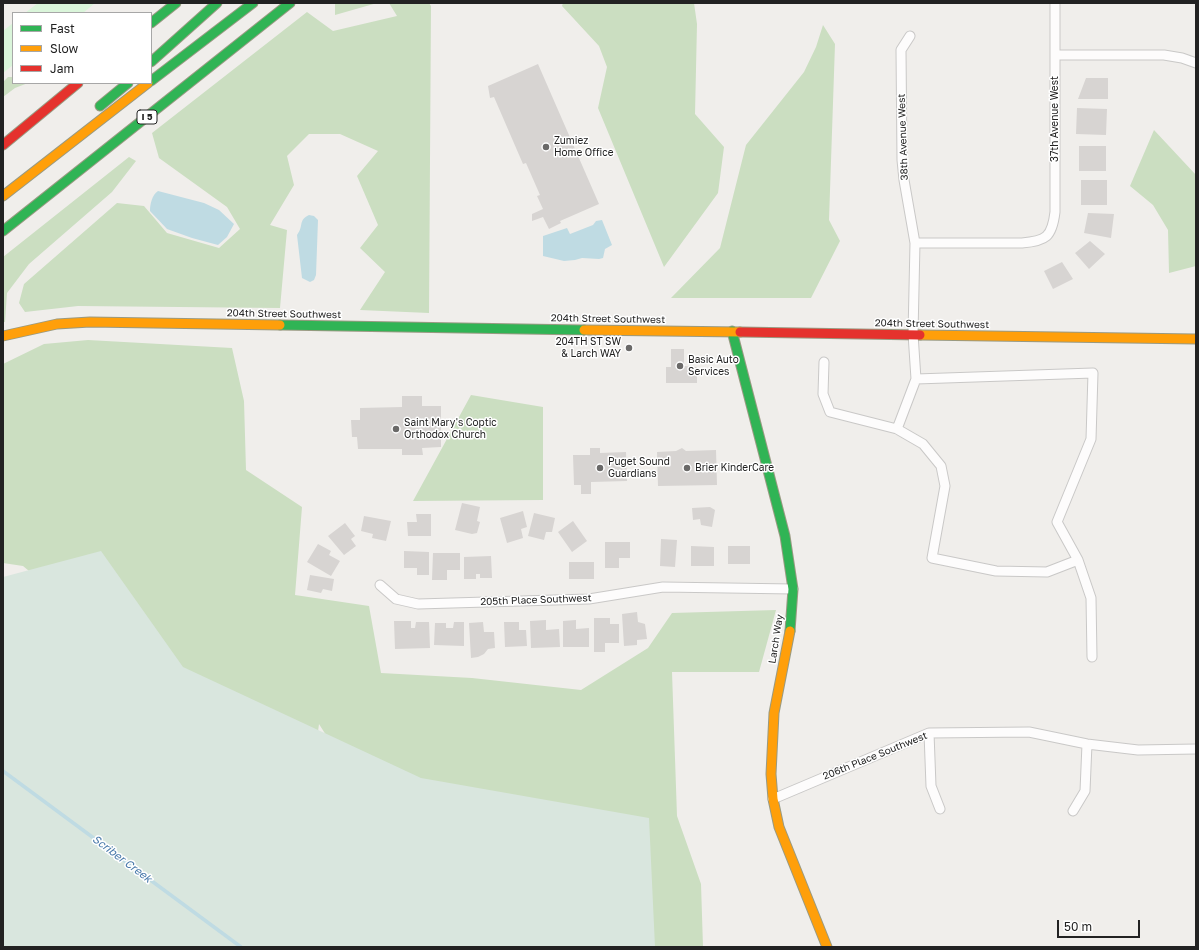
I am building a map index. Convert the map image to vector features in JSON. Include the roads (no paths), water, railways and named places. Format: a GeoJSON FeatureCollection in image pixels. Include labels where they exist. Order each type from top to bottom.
{"type":"FeatureCollection","features":[{"type":"Feature","properties":{"kind":"main road"},"geometry":{"type":"LineString","coordinates":[[152,22],[176,3]]}},
{"type":"Feature","properties":{"kind":"main road"},"geometry":{"type":"LineString","coordinates":[[152,61],[217,3]]}},
{"type":"Feature","properties":{"kind":"main road"},"geometry":{"type":"LineString","coordinates":[[152,80],[253,3]]}},
{"type":"Feature","properties":{"kind":"main road","name":"I 5"},"geometry":{"type":"LineString","coordinates":[[3,231],[290,3]]}},
{"type":"Feature","properties":{"kind":"main road"},"geometry":{"type":"LineString","coordinates":[[3,145],[77,84]]}},
{"type":"Feature","properties":{"kind":"main road"},"geometry":{"type":"LineString","coordinates":[[91,113],[127,84]]}},
{"type":"Feature","properties":{"kind":"main road"},"geometry":{"type":"LineString","coordinates":[[3,196],[147,84]]}},
{"type":"Feature","properties":{"kind":"main road","name":"204th Street Southwest"},"geometry":{"type":"LineString","coordinates":[[3,336],[57,324],[90,322],[1196,339]]}},
{"type":"Feature","properties":{"kind":"main road","name":"204th Street Southwest"},"geometry":{"type":"LineString","coordinates":[[3,341],[21,331]]}},
{"type":"Feature","properties":{"kind":"main road","name":"Larch Way"},"geometry":{"type":"LineString","coordinates":[[732,332],[786,536],[793,588],[791,626],[774,712],[771,774],[773,799],[779,827],[827,947]]}},
{"type":"Feature","properties":{"kind":"street","name":"37th Avenue West"},"geometry":{"type":"LineString","coordinates":[[915,243],[1022,243],[1042,240],[1049,234],[1054,224],[1055,212],[1055,3]]}},
{"type":"Feature","properties":{"kind":"street","name":"38th Avenue West"},"geometry":{"type":"LineString","coordinates":[[910,36],[901,50],[902,160],[915,243],[913,334],[916,380]]}},
{"type":"Feature","properties":{"kind":"street"},"geometry":{"type":"LineString","coordinates":[[1055,55],[1164,55],[1182,58],[1196,63]]}},
{"type":"Feature","properties":{"kind":"street"},"geometry":{"type":"LineString","coordinates":[[824,362],[823,394],[830,412],[897,429],[923,444],[941,466],[945,486],[932,558],[996,571],[1047,572],[1078,560]]}},
{"type":"Feature","properties":{"kind":"street"},"geometry":{"type":"LineString","coordinates":[[897,429],[916,380],[1093,373],[1091,439],[1057,522],[1078,560],[1092,598],[1092,656]]}},
{"type":"Feature","properties":{"kind":"street","name":"205th Place Southwest"},"geometry":{"type":"LineString","coordinates":[[380,585],[396,599],[418,604],[589,600],[663,587],[793,588]]}},
{"type":"Feature","properties":{"kind":"street","name":"206th Place Southwest"},"geometry":{"type":"LineString","coordinates":[[773,799],[929,733],[1029,732],[1087,744],[1138,750],[1196,750]]}},
{"type":"Feature","properties":{"kind":"street"},"geometry":{"type":"LineString","coordinates":[[929,733],[931,786],[940,809]]}},
{"type":"Feature","properties":{"kind":"street"},"geometry":{"type":"LineString","coordinates":[[1073,811],[1086,791],[1087,744]]}},
{"type":"Feature","properties":{"kind":"water"},"geometry":{"type":"Polygon","coordinates":[[[158,191],[204,203],[219,210],[234,224],[227,237],[218,245],[167,229],[150,211],[150,205],[154,195],[158,191]]]}},
{"type":"Feature","properties":{"kind":"water"},"geometry":{"type":"Polygon","coordinates":[[[309,215],[314,216],[318,220],[316,275],[314,280],[310,282],[302,278],[297,235],[303,219],[309,215]]]}},
{"type":"Feature","properties":{"kind":"water"},"geometry":{"type":"Polygon","coordinates":[[[602,220],[612,245],[605,249],[603,258],[582,258],[564,261],[543,256],[543,236],[567,228],[570,234],[593,225],[596,221],[602,220]]]}},
{"type":"Feature","properties":{"kind":"waterway","name":"Scriber Creek"},"geometry":{"type":"LineString","coordinates":[[3,771],[241,947]]}},
{"type":"Feature","properties":{"kind":"place","name":"Zumiez Home Office"},"geometry":{"type":"Point","coordinates":[546,147]}},
{"type":"Feature","properties":{"kind":"place","name":"204TH ST SW & Larch WAY"},"geometry":{"type":"Point","coordinates":[629,348]}},
{"type":"Feature","properties":{"kind":"place","name":"Basic Auto Services"},"geometry":{"type":"Point","coordinates":[680,366]}},
{"type":"Feature","properties":{"kind":"place","name":"Saint Mary's Coptic Orthodox Church"},"geometry":{"type":"Point","coordinates":[396,429]}},
{"type":"Feature","properties":{"kind":"place","name":"Puget Sound Guardians"},"geometry":{"type":"Point","coordinates":[600,468]}},
{"type":"Feature","properties":{"kind":"place","name":"Brier KinderCare"},"geometry":{"type":"Point","coordinates":[687,468]}}]}
